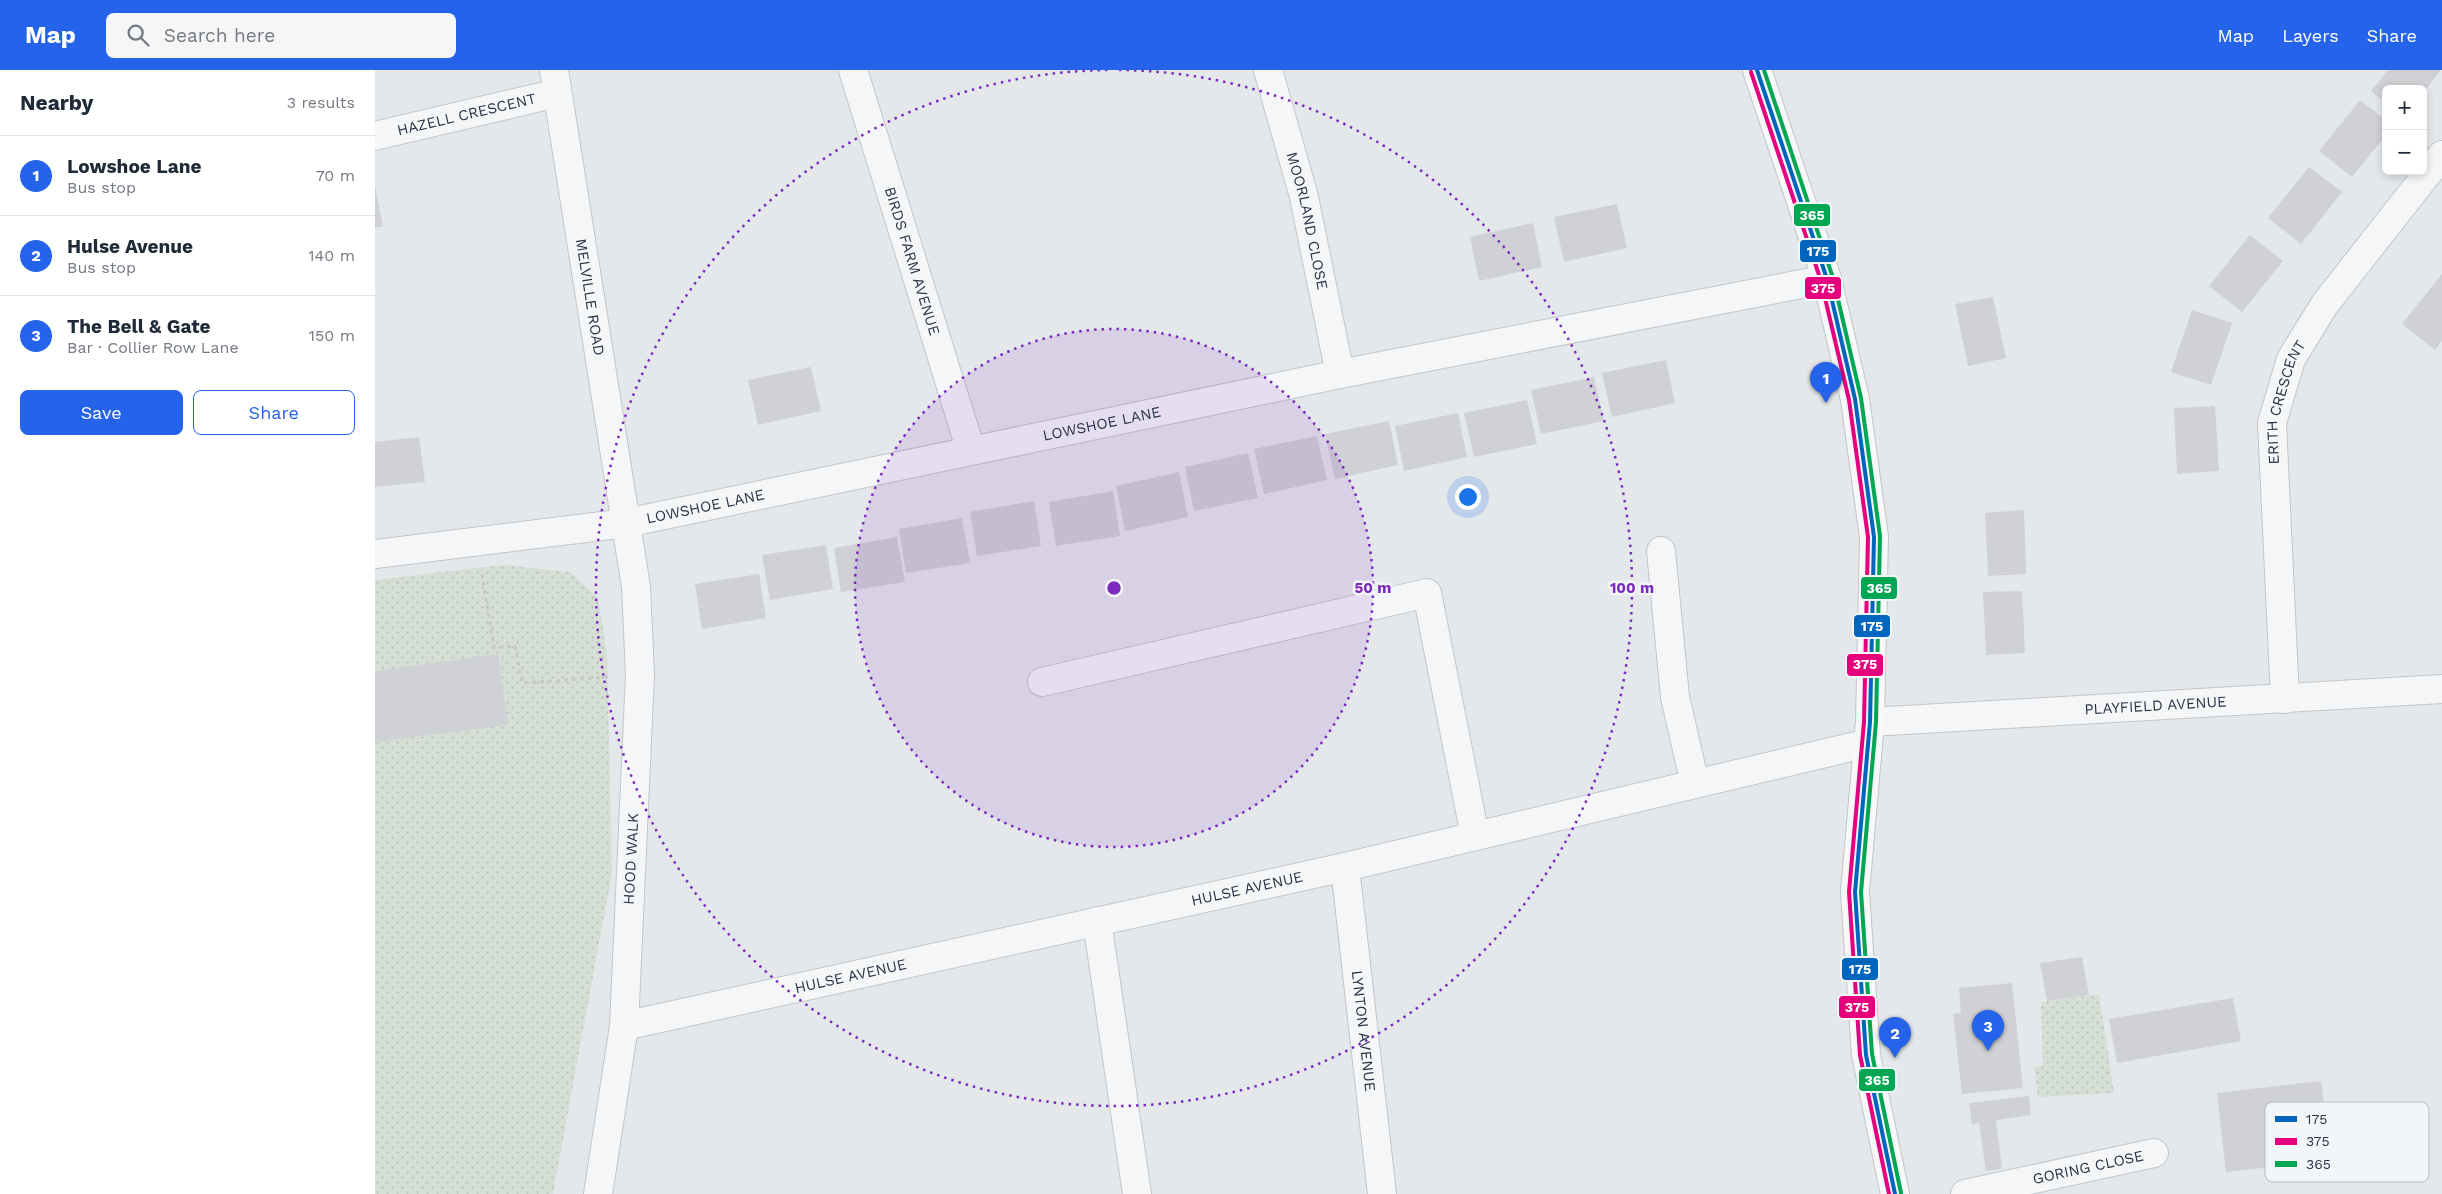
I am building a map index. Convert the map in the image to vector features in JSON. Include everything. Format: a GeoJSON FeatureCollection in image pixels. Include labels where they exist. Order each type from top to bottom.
{"type":"FeatureCollection","features":[{"type":"Feature","properties":{"kind":"main road"},"geometry":{"type":"LineString","coordinates":[[1757,70],[1827,279],[1855,399],[1874,537],[1869,732],[1855,892],[1866,1055],[1895,1194]]}},
{"type":"Feature","properties":{"kind":"street","name":"BIRDS FARM AVENUE"},"geometry":{"type":"LineString","coordinates":[[853,70],[971,451]]}},
{"type":"Feature","properties":{"kind":"street","name":"MOORLAND CLOSE"},"geometry":{"type":"LineString","coordinates":[[1268,70],[1303,196],[1341,374]]}},
{"type":"Feature","properties":{"kind":"street","name":"HAZELL CRESCENT"},"geometry":{"type":"LineString","coordinates":[[375,136],[560,77]]}},
{"type":"Feature","properties":{"kind":"street","name":"MELVILLE ROAD"},"geometry":{"type":"LineString","coordinates":[[560,77],[626,523]]}},
{"type":"Feature","properties":{"kind":"street","name":"ERITH CRESCENT"},"geometry":{"type":"LineString","coordinates":[[2285,699],[2273,424],[2291,359],[2325,304],[2442,155]]}},
{"type":"Feature","properties":{"kind":"street","name":"LOWSHOE LANE"},"geometry":{"type":"LineString","coordinates":[[375,554],[477,543],[626,523],[1341,374],[1827,279]]}},
{"type":"Feature","properties":{"kind":"street","name":"HOOD WALK"},"geometry":{"type":"LineString","coordinates":[[598,1194],[624,1026],[639,675],[636,587],[626,523]]}},
{"type":"Feature","properties":{"kind":"street"},"geometry":{"type":"LineString","coordinates":[[1661,551],[1675,697],[1695,784]]}},
{"type":"Feature","properties":{"kind":"street"},"geometry":{"type":"LineString","coordinates":[[1042,682],[1427,593],[1475,836]]}},
{"type":"Feature","properties":{"kind":"street","name":"PLAYFIELD AVENUE"},"geometry":{"type":"LineString","coordinates":[[1869,732],[2285,699],[2442,689]]}},
{"type":"Feature","properties":{"kind":"street","name":"HULSE AVENUE"},"geometry":{"type":"LineString","coordinates":[[624,1026],[1345,867],[1695,784],[1869,732]]}},
{"type":"Feature","properties":{"kind":"street","name":"LYNTON AVENUE"},"geometry":{"type":"LineString","coordinates":[[1345,867],[1382,1194]]}},
{"type":"Feature","properties":{"kind":"street"},"geometry":{"type":"LineString","coordinates":[[1097,921],[1137,1194]]}},
{"type":"Feature","properties":{"kind":"street","name":"GORING CLOSE"},"geometry":{"type":"LineString","coordinates":[[1965,1194],[2154,1153]]}},
{"type":"Feature","properties":{"kind":"path"},"geometry":{"type":"LineString","coordinates":[[477,543],[494,648],[515,646],[522,683],[639,675]]}},
{"type":"Feature","properties":{"kind":"shaded area"},"geometry":{"type":"Polygon","coordinates":[[[503,565],[570,572],[598,598],[607,654],[612,873],[553,1194],[375,1194],[375,580],[503,565]]]}},
{"type":"Feature","properties":{"kind":"shaded area"},"geometry":{"type":"Polygon","coordinates":[[[2099,994],[2114,1093],[2038,1097],[2034,1067],[2043,1065],[2041,1002],[2099,994]]]}},
{"type":"Feature","properties":{"kind":"building"},"geometry":{"type":"Polygon","coordinates":[[[2388,70],[2441,70],[2427,88],[2427,85],[2382,85],[2382,100],[2371,91],[2388,70]]]}},
{"type":"Feature","properties":{"kind":"building"},"geometry":{"type":"Polygon","coordinates":[[[2360,100],[2382,117],[2382,140],[2352,177],[2319,151],[2360,100]]]}},
{"type":"Feature","properties":{"kind":"building"},"geometry":{"type":"Polygon","coordinates":[[[2309,167],[2342,192],[2301,244],[2268,218],[2309,167]]]}},
{"type":"Feature","properties":{"kind":"building"},"geometry":{"type":"Polygon","coordinates":[[[375,186],[383,226],[375,228],[375,186]]]}},
{"type":"Feature","properties":{"kind":"building"},"geometry":{"type":"Polygon","coordinates":[[[1617,204],[1627,248],[1564,262],[1554,217],[1617,204]]]}},
{"type":"Feature","properties":{"kind":"building"},"geometry":{"type":"Polygon","coordinates":[[[1533,223],[1542,267],[1479,281],[1470,237],[1533,223]]]}},
{"type":"Feature","properties":{"kind":"building"},"geometry":{"type":"Polygon","coordinates":[[[2250,235],[2283,261],[2242,312],[2209,286],[2250,235]]]}},
{"type":"Feature","properties":{"kind":"building"},"geometry":{"type":"Polygon","coordinates":[[[2442,274],[2442,341],[2435,350],[2402,324],[2442,274]]]}},
{"type":"Feature","properties":{"kind":"building"},"geometry":{"type":"Polygon","coordinates":[[[1993,297],[2006,358],[1968,366],[1955,304],[1993,297]]]}},
{"type":"Feature","properties":{"kind":"building"},"geometry":{"type":"Polygon","coordinates":[[[2192,310],[2232,323],[2211,385],[2171,372],[2192,310]]]}},
{"type":"Feature","properties":{"kind":"building"},"geometry":{"type":"Polygon","coordinates":[[[1666,360],[1675,403],[1612,417],[1602,373],[1666,360]]]}},
{"type":"Feature","properties":{"kind":"building"},"geometry":{"type":"Polygon","coordinates":[[[811,367],[821,411],[758,425],[748,380],[811,367]]]}},
{"type":"Feature","properties":{"kind":"building"},"geometry":{"type":"Polygon","coordinates":[[[1594,377],[1604,421],[1541,434],[1531,390],[1594,377]]]}},
{"type":"Feature","properties":{"kind":"building"},"geometry":{"type":"Polygon","coordinates":[[[1527,400],[1537,444],[1474,457],[1464,413],[1527,400]]]}},
{"type":"Feature","properties":{"kind":"building"},"geometry":{"type":"Polygon","coordinates":[[[2215,406],[2219,471],[2177,474],[2174,408],[2215,406]]]}},
{"type":"Feature","properties":{"kind":"building"},"geometry":{"type":"Polygon","coordinates":[[[1458,413],[1467,457],[1404,471],[1395,426],[1458,413]]]}},
{"type":"Feature","properties":{"kind":"building"},"geometry":{"type":"Polygon","coordinates":[[[1389,421],[1398,465],[1335,479],[1325,434],[1389,421]]]}},
{"type":"Feature","properties":{"kind":"building"},"geometry":{"type":"Polygon","coordinates":[[[1317,436],[1327,480],[1264,494],[1254,449],[1317,436]]]}},
{"type":"Feature","properties":{"kind":"building"},"geometry":{"type":"Polygon","coordinates":[[[419,437],[425,482],[375,487],[375,442],[419,437]]]}},
{"type":"Feature","properties":{"kind":"building"},"geometry":{"type":"Polygon","coordinates":[[[1248,453],[1258,498],[1194,511],[1185,467],[1248,453]]]}},
{"type":"Feature","properties":{"kind":"building"},"geometry":{"type":"Polygon","coordinates":[[[1179,472],[1188,517],[1125,531],[1116,486],[1179,472]]]}},
{"type":"Feature","properties":{"kind":"building"},"geometry":{"type":"Polygon","coordinates":[[[1113,491],[1120,536],[1056,546],[1049,502],[1113,491]]]}},
{"type":"Feature","properties":{"kind":"building"},"geometry":{"type":"Polygon","coordinates":[[[1034,501],[1041,546],[977,556],[970,512],[1034,501]]]}},
{"type":"Feature","properties":{"kind":"building"},"geometry":{"type":"Polygon","coordinates":[[[2024,510],[2026,574],[1988,576],[1985,513],[2024,510]]]}},
{"type":"Feature","properties":{"kind":"building"},"geometry":{"type":"Polygon","coordinates":[[[962,518],[970,563],[906,573],[899,529],[962,518]]]}},
{"type":"Feature","properties":{"kind":"building"},"geometry":{"type":"Polygon","coordinates":[[[897,537],[905,582],[841,592],[834,548],[897,537]]]}},
{"type":"Feature","properties":{"kind":"building"},"geometry":{"type":"Polygon","coordinates":[[[826,545],[833,589],[770,600],[762,555],[826,545]]]}},
{"type":"Feature","properties":{"kind":"building"},"geometry":{"type":"Polygon","coordinates":[[[759,574],[766,618],[702,629],[695,584],[759,574]]]}},
{"type":"Feature","properties":{"kind":"building"},"geometry":{"type":"Polygon","coordinates":[[[2022,591],[2025,653],[1986,655],[1983,592],[2022,591]]]}},
{"type":"Feature","properties":{"kind":"building"},"geometry":{"type":"Polygon","coordinates":[[[498,654],[508,725],[375,742],[375,671],[498,654]]]}},
{"type":"Feature","properties":{"kind":"building"},"geometry":{"type":"Polygon","coordinates":[[[2082,957],[2089,995],[2047,1001],[2040,963],[2082,957]]]}},
{"type":"Feature","properties":{"kind":"building"},"geometry":{"type":"Polygon","coordinates":[[[2012,983],[2023,1088],[1962,1094],[1953,1014],[1961,1013],[1959,988],[2012,983]]]}},
{"type":"Feature","properties":{"kind":"building"},"geometry":{"type":"Polygon","coordinates":[[[2233,998],[2241,1041],[2117,1063],[2109,1019],[2233,998]]]}},
{"type":"Feature","properties":{"kind":"building"},"geometry":{"type":"Polygon","coordinates":[[[2321,1081],[2324,1102],[2265,1102],[2265,1168],[2226,1172],[2217,1093],[2321,1081]]]}},
{"type":"Feature","properties":{"kind":"building"},"geometry":{"type":"Polygon","coordinates":[[[2029,1096],[2031,1115],[1996,1120],[2002,1169],[1986,1171],[1979,1123],[1972,1124],[1969,1103],[2029,1096]]]}},
{"type":"Feature","properties":{"kind":"transit line","name":"175"},"geometry":{"type":"LineString","coordinates":[[1757,70],[1827,279],[1855,399],[1874,537],[1870,722],[1855,892],[1866,1055],[1895,1194]]}},
{"type":"Feature","properties":{"kind":"transit line","name":"365"},"geometry":{"type":"LineString","coordinates":[[1764,70],[1833,278],[1861,398],[1880,536],[1876,722],[1861,892],[1872,1054],[1901,1193]]}},
{"type":"Feature","properties":{"kind":"transit line","name":"375"},"geometry":{"type":"LineString","coordinates":[[1751,72],[1821,281],[1849,400],[1868,537],[1864,722],[1849,892],[1860,1055],[1889,1194]]}},
{"type":"Feature","properties":{"kind":"place","name":"Lowshoe Lane"},"geometry":{"type":"Point","coordinates":[1826,403]}},
{"type":"Feature","properties":{"kind":"place","name":"The Bell & Gate"},"geometry":{"type":"Point","coordinates":[1988,1051]}},
{"type":"Feature","properties":{"kind":"place","name":"Hulse Avenue"},"geometry":{"type":"Point","coordinates":[1895,1058]}}]}
